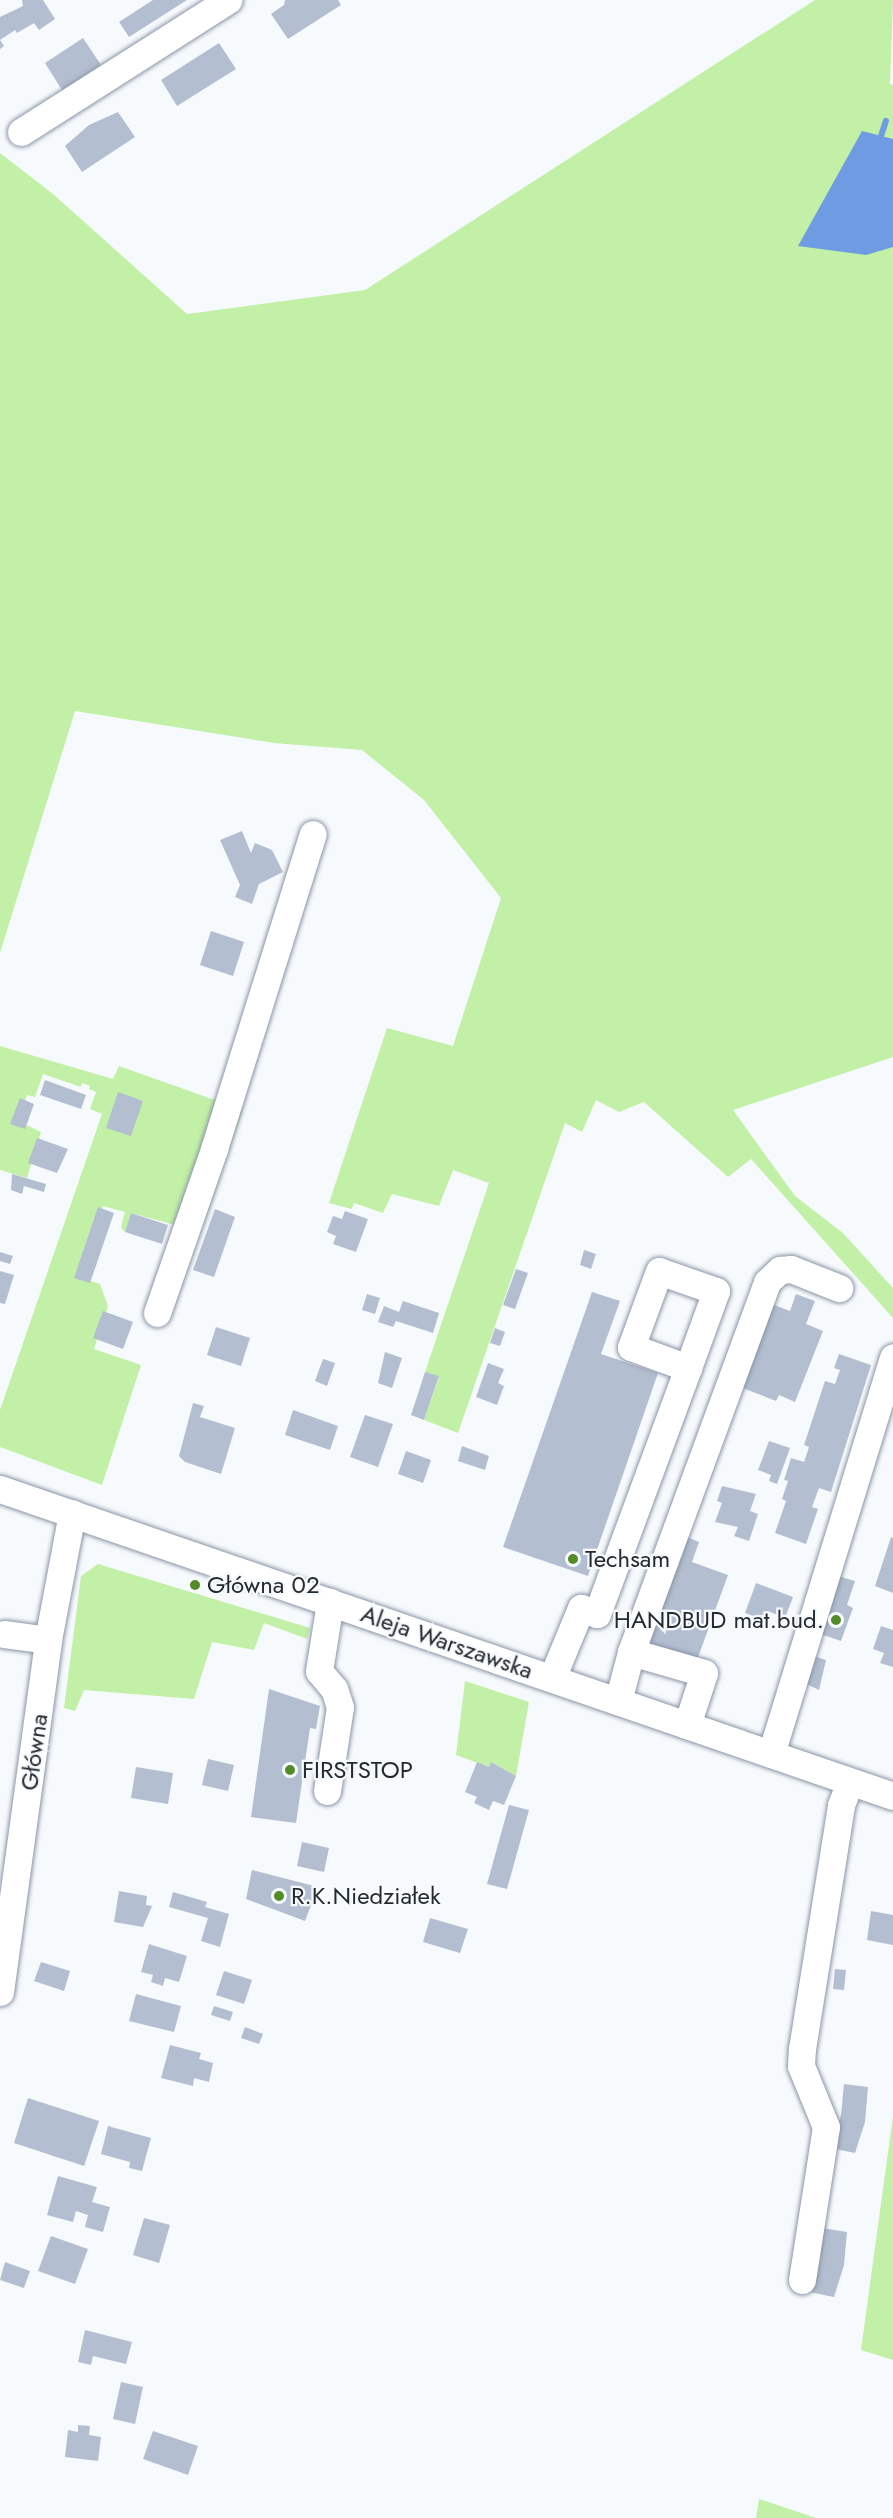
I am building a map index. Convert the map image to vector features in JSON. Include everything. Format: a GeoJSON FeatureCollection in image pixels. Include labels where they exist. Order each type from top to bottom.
{"type":"FeatureCollection","features":[{"type":"Feature","properties":{"kind":"street"},"geometry":{"type":"LineString","coordinates":[[21,132],[228,0]]}},
{"type":"Feature","properties":{"kind":"street"},"geometry":{"type":"LineString","coordinates":[[157,1313],[214,1149],[313,834]]}},
{"type":"Feature","properties":{"kind":"street"},"geometry":{"type":"LineString","coordinates":[[618,1701],[630,1652],[767,1282],[780,1270],[791,1269],[839,1288]]}},
{"type":"Feature","properties":{"kind":"street"},"geometry":{"type":"LineString","coordinates":[[771,1754],[893,1357]]}},
{"type":"Feature","properties":{"kind":"street"},"geometry":{"type":"LineString","coordinates":[[552,1678],[581,1608],[597,1614],[688,1368]]}},
{"type":"Feature","properties":{"kind":"street","name":"Aleja Warszawska"},"geometry":{"type":"LineString","coordinates":[[0,1489],[893,1796]]}},
{"type":"Feature","properties":{"kind":"street","name":"Główna"},"geometry":{"type":"LineString","coordinates":[[0,1992],[48,1641],[72,1513]]}},
{"type":"Feature","properties":{"kind":"street"},"geometry":{"type":"LineString","coordinates":[[327,1791],[340,1707],[334,1689],[319,1671],[330,1602]]}},
{"type":"Feature","properties":{"kind":"street"},"geometry":{"type":"LineString","coordinates":[[4,1634],[48,1641]]}},
{"type":"Feature","properties":{"kind":"street"},"geometry":{"type":"LineString","coordinates":[[630,1652],[704,1673],[687,1725]]}},
{"type":"Feature","properties":{"kind":"street"},"geometry":{"type":"LineString","coordinates":[[801,2280],[826,2127],[801,2066],[802,2049],[841,1805],[850,1782]]}},
{"type":"Feature","properties":{"kind":"green space"},"geometry":{"type":"Polygon","coordinates":[[[815,0],[893,0],[890,84],[893,85],[893,1057],[733,1110],[795,1196],[843,1233],[893,1288],[893,1318],[751,1159],[728,1177],[644,1102],[619,1112],[596,1100],[582,1132],[565,1123],[458,1433],[424,1420],[439,1377],[425,1372],[489,1183],[453,1170],[439,1206],[392,1194],[383,1213],[354,1203],[352,1209],[329,1203],[387,1028],[453,1046],[501,898],[424,800],[362,750],[274,743],[75,711],[0,953],[0,153],[53,194],[187,314],[365,290],[815,0]]]}},
{"type":"Feature","properties":{"kind":"green space"},"geometry":{"type":"Polygon","coordinates":[[[0,1046],[113,1079],[119,1066],[243,1110],[201,1232],[131,1213],[125,1232],[121,1227],[125,1212],[103,1206],[82,1278],[100,1284],[108,1306],[94,1349],[141,1365],[102,1485],[0,1447],[0,1410],[102,1114],[90,1109],[96,1092],[89,1089],[90,1086],[82,1083],[81,1087],[43,1074],[35,1097],[27,1095],[18,1121],[41,1132],[27,1178],[0,1170],[0,1046]]]}},
{"type":"Feature","properties":{"kind":"green space"},"geometry":{"type":"Polygon","coordinates":[[[98,1564],[310,1628],[307,1639],[264,1623],[254,1650],[212,1642],[194,1699],[84,1690],[75,1711],[64,1708],[81,1576],[98,1564]]]}},
{"type":"Feature","properties":{"kind":"green space"},"geometry":{"type":"Polygon","coordinates":[[[465,1681],[529,1702],[516,1776],[491,1762],[489,1767],[456,1755],[465,1681]]]}},
{"type":"Feature","properties":{"kind":"green space"},"geometry":{"type":"Polygon","coordinates":[[[893,2116],[893,2360],[861,2350],[893,2116]]]}},
{"type":"Feature","properties":{"kind":"green space"},"geometry":{"type":"Polygon","coordinates":[[[759,2499],[816,2518],[756,2518],[759,2499]]]}},
{"type":"Feature","properties":{"kind":"water"},"geometry":{"type":"Polygon","coordinates":[[[862,131],[893,139],[893,247],[866,255],[798,246],[862,131]]]}},
{"type":"Feature","properties":{"kind":"building"},"geometry":{"type":"Polygon","coordinates":[[[22,0],[43,0],[55,19],[39,30],[34,23],[17,33],[15,30],[0,40],[0,17],[23,6],[22,0]]]}},
{"type":"Feature","properties":{"kind":"building"},"geometry":{"type":"Polygon","coordinates":[[[153,0],[187,0],[129,37],[119,22],[153,0]]]}},
{"type":"Feature","properties":{"kind":"building"},"geometry":{"type":"Polygon","coordinates":[[[285,0],[338,0],[341,5],[288,39],[271,14],[284,5],[285,0]]]}},
{"type":"Feature","properties":{"kind":"building"},"geometry":{"type":"Polygon","coordinates":[[[83,38],[101,65],[62,90],[45,63],[83,38]]]}},
{"type":"Feature","properties":{"kind":"building"},"geometry":{"type":"Polygon","coordinates":[[[219,43],[236,69],[177,106],[161,80],[219,43]]]}},
{"type":"Feature","properties":{"kind":"building"},"geometry":{"type":"Polygon","coordinates":[[[118,112],[135,137],[82,172],[65,146],[89,125],[118,112]]]}},
{"type":"Feature","properties":{"kind":"building"},"geometry":{"type":"Polygon","coordinates":[[[242,831],[251,853],[255,843],[272,850],[283,872],[259,884],[252,904],[235,897],[240,885],[220,840],[242,831]]]}},
{"type":"Feature","properties":{"kind":"building"},"geometry":{"type":"Polygon","coordinates":[[[211,931],[244,942],[233,976],[200,965],[211,931]]]}},
{"type":"Feature","properties":{"kind":"building"},"geometry":{"type":"Polygon","coordinates":[[[45,1080],[86,1095],[81,1109],[40,1095],[45,1080]]]}},
{"type":"Feature","properties":{"kind":"building"},"geometry":{"type":"Polygon","coordinates":[[[118,1092],[143,1101],[131,1136],[106,1128],[118,1092]]]}},
{"type":"Feature","properties":{"kind":"building"},"geometry":{"type":"Polygon","coordinates":[[[20,1098],[34,1104],[25,1129],[10,1124],[20,1098]]]}},
{"type":"Feature","properties":{"kind":"building"},"geometry":{"type":"Polygon","coordinates":[[[37,1138],[68,1149],[57,1173],[28,1163],[37,1138]]]}},
{"type":"Feature","properties":{"kind":"building"},"geometry":{"type":"Polygon","coordinates":[[[12,1174],[46,1184],[44,1192],[24,1186],[22,1194],[11,1190],[12,1174]]]}},
{"type":"Feature","properties":{"kind":"building"},"geometry":{"type":"Polygon","coordinates":[[[98,1207],[114,1213],[90,1283],[74,1278],[98,1207]]]}},
{"type":"Feature","properties":{"kind":"building"},"geometry":{"type":"Polygon","coordinates":[[[215,1209],[235,1217],[214,1277],[193,1270],[215,1209]]]}},
{"type":"Feature","properties":{"kind":"building"},"geometry":{"type":"Polygon","coordinates":[[[345,1211],[368,1219],[356,1252],[333,1244],[336,1236],[327,1232],[333,1216],[342,1219],[345,1211]]]}},
{"type":"Feature","properties":{"kind":"building"},"geometry":{"type":"Polygon","coordinates":[[[131,1213],[168,1225],[162,1244],[125,1232],[131,1213]]]}},
{"type":"Feature","properties":{"kind":"building"},"geometry":{"type":"Polygon","coordinates":[[[584,1250],[596,1254],[591,1269],[580,1265],[584,1250]]]}},
{"type":"Feature","properties":{"kind":"building"},"geometry":{"type":"Polygon","coordinates":[[[0,1252],[13,1256],[10,1264],[0,1261],[0,1252]]]}},
{"type":"Feature","properties":{"kind":"building"},"geometry":{"type":"Polygon","coordinates":[[[516,1269],[528,1273],[515,1309],[503,1305],[516,1269]]]}},
{"type":"Feature","properties":{"kind":"building"},"geometry":{"type":"Polygon","coordinates":[[[0,1271],[14,1275],[5,1304],[0,1303],[0,1271]]]}},
{"type":"Feature","properties":{"kind":"building"},"geometry":{"type":"Polygon","coordinates":[[[592,1292],[620,1301],[601,1354],[658,1373],[588,1576],[503,1547],[592,1292]]]}},
{"type":"Feature","properties":{"kind":"building"},"geometry":{"type":"Polygon","coordinates":[[[367,1294],[380,1298],[375,1314],[362,1310],[367,1294]]]}},
{"type":"Feature","properties":{"kind":"building"},"geometry":{"type":"Polygon","coordinates":[[[796,1294],[815,1301],[806,1324],[823,1331],[795,1402],[779,1395],[776,1401],[732,1384],[764,1301],[790,1311],[796,1294]]]}},
{"type":"Feature","properties":{"kind":"building"},"geometry":{"type":"Polygon","coordinates":[[[403,1301],[439,1313],[433,1333],[396,1321],[393,1327],[378,1322],[384,1306],[399,1312],[403,1301]]]}},
{"type":"Feature","properties":{"kind":"building"},"geometry":{"type":"Polygon","coordinates":[[[103,1311],[133,1322],[123,1349],[93,1338],[103,1311]]]}},
{"type":"Feature","properties":{"kind":"building"},"geometry":{"type":"Polygon","coordinates":[[[216,1327],[250,1338],[241,1366],[207,1355],[216,1327]]]}},
{"type":"Feature","properties":{"kind":"building"},"geometry":{"type":"Polygon","coordinates":[[[495,1328],[505,1332],[500,1346],[490,1343],[495,1328]]]}},
{"type":"Feature","properties":{"kind":"building"},"geometry":{"type":"Polygon","coordinates":[[[385,1352],[402,1358],[392,1388],[378,1383],[385,1352]]]}},
{"type":"Feature","properties":{"kind":"building"},"geometry":{"type":"Polygon","coordinates":[[[839,1354],[871,1365],[831,1492],[819,1488],[812,1507],[818,1509],[806,1544],[775,1533],[786,1501],[782,1499],[788,1481],[784,1480],[791,1458],[804,1462],[809,1447],[804,1445],[825,1381],[835,1384],[840,1370],[834,1368],[839,1354]]]}},
{"type":"Feature","properties":{"kind":"building"},"geometry":{"type":"Polygon","coordinates":[[[323,1359],[335,1363],[327,1386],[315,1381],[323,1359]]]}},
{"type":"Feature","properties":{"kind":"building"},"geometry":{"type":"Polygon","coordinates":[[[488,1363],[504,1369],[498,1383],[504,1386],[497,1405],[476,1397],[488,1363]]]}},
{"type":"Feature","properties":{"kind":"building"},"geometry":{"type":"Polygon","coordinates":[[[425,1372],[439,1376],[424,1420],[411,1415],[425,1372]]]}},
{"type":"Feature","properties":{"kind":"building"},"geometry":{"type":"Polygon","coordinates":[[[193,1403],[204,1406],[200,1417],[235,1428],[221,1474],[185,1462],[179,1456],[193,1403]]]}},
{"type":"Feature","properties":{"kind":"building"},"geometry":{"type":"Polygon","coordinates":[[[293,1410],[338,1426],[330,1450],[285,1435],[293,1410]]]}},
{"type":"Feature","properties":{"kind":"building"},"geometry":{"type":"Polygon","coordinates":[[[365,1415],[393,1424],[378,1467],[350,1457],[365,1415]]]}},
{"type":"Feature","properties":{"kind":"building"},"geometry":{"type":"Polygon","coordinates":[[[769,1441],[790,1448],[777,1484],[769,1481],[771,1475],[758,1470],[769,1441]]]}},
{"type":"Feature","properties":{"kind":"building"},"geometry":{"type":"Polygon","coordinates":[[[462,1446],[489,1456],[485,1470],[458,1461],[462,1446]]]}},
{"type":"Feature","properties":{"kind":"building"},"geometry":{"type":"Polygon","coordinates":[[[406,1451],[431,1460],[423,1483],[398,1474],[406,1451]]]}},
{"type":"Feature","properties":{"kind":"building"},"geometry":{"type":"Polygon","coordinates":[[[722,1486],[756,1494],[750,1511],[758,1514],[749,1541],[734,1536],[738,1527],[715,1522],[722,1503],[717,1501],[722,1486]]]}},
{"type":"Feature","properties":{"kind":"building"},"geometry":{"type":"Polygon","coordinates":[[[682,1535],[699,1542],[692,1562],[728,1575],[697,1660],[648,1643],[682,1535]]]}},
{"type":"Feature","properties":{"kind":"building"},"geometry":{"type":"Polygon","coordinates":[[[891,1537],[893,1538],[893,1593],[875,1586],[891,1537]]]}},
{"type":"Feature","properties":{"kind":"building","name":"HANDBUD mat.bud."},"geometry":{"type":"Polygon","coordinates":[[[838,1576],[855,1581],[847,1605],[853,1608],[841,1641],[818,1633],[838,1576]]]}},
{"type":"Feature","properties":{"kind":"building"},"geometry":{"type":"Polygon","coordinates":[[[756,1583],[793,1597],[785,1618],[770,1612],[767,1621],[745,1613],[756,1583]]]}},
{"type":"Feature","properties":{"kind":"building"},"geometry":{"type":"Polygon","coordinates":[[[881,1626],[893,1630],[893,1667],[880,1663],[884,1653],[873,1649],[881,1626]]]}},
{"type":"Feature","properties":{"kind":"building"},"geometry":{"type":"Polygon","coordinates":[[[807,1654],[826,1660],[819,1690],[798,1680],[807,1654]]]}},
{"type":"Feature","properties":{"kind":"building"},"geometry":{"type":"Polygon","coordinates":[[[269,1689],[320,1706],[316,1729],[310,1728],[296,1823],[251,1817],[269,1689]]]}},
{"type":"Feature","properties":{"kind":"building"},"geometry":{"type":"Polygon","coordinates":[[[208,1759],[234,1765],[228,1791],[202,1785],[208,1759]]]}},
{"type":"Feature","properties":{"kind":"building"},"geometry":{"type":"Polygon","coordinates":[[[477,1762],[489,1767],[491,1762],[516,1776],[504,1805],[493,1801],[489,1810],[474,1803],[477,1797],[465,1792],[477,1762]]]}},
{"type":"Feature","properties":{"kind":"building"},"geometry":{"type":"Polygon","coordinates":[[[136,1767],[173,1773],[168,1804],[131,1798],[136,1767]]]}},
{"type":"Feature","properties":{"kind":"building"},"geometry":{"type":"Polygon","coordinates":[[[509,1805],[529,1810],[507,1889],[487,1884],[509,1805]]]}},
{"type":"Feature","properties":{"kind":"building"},"geometry":{"type":"Polygon","coordinates":[[[302,1842],[329,1848],[324,1872],[297,1866],[302,1842]]]}},
{"type":"Feature","properties":{"kind":"building"},"geometry":{"type":"Polygon","coordinates":[[[252,1870],[318,1887],[305,1921],[246,1899],[252,1870]]]}},
{"type":"Feature","properties":{"kind":"building"},"geometry":{"type":"Polygon","coordinates":[[[119,1891],[147,1896],[146,1905],[152,1906],[143,1927],[114,1922],[119,1891]]]}},
{"type":"Feature","properties":{"kind":"building"},"geometry":{"type":"Polygon","coordinates":[[[173,1892],[207,1902],[205,1907],[229,1914],[220,1947],[201,1941],[208,1918],[169,1907],[173,1892]]]}},
{"type":"Feature","properties":{"kind":"building"},"geometry":{"type":"Polygon","coordinates":[[[871,1911],[893,1915],[893,1945],[867,1940],[871,1911]]]}},
{"type":"Feature","properties":{"kind":"building"},"geometry":{"type":"Polygon","coordinates":[[[430,1918],[468,1929],[460,1953],[423,1942],[430,1918]]]}},
{"type":"Feature","properties":{"kind":"building"},"geometry":{"type":"Polygon","coordinates":[[[149,1944],[187,1956],[179,1982],[165,1978],[163,1986],[151,1982],[153,1975],[141,1972],[149,1944]]]}},
{"type":"Feature","properties":{"kind":"building"},"geometry":{"type":"Polygon","coordinates":[[[41,1962],[70,1971],[64,1991],[34,1981],[41,1962]]]}},
{"type":"Feature","properties":{"kind":"building"},"geometry":{"type":"Polygon","coordinates":[[[835,1969],[846,1970],[844,1990],[833,1989],[835,1969]]]}},
{"type":"Feature","properties":{"kind":"building"},"geometry":{"type":"Polygon","coordinates":[[[224,1971],[252,1980],[244,2004],[216,1995],[224,1971]]]}},
{"type":"Feature","properties":{"kind":"building"},"geometry":{"type":"Polygon","coordinates":[[[136,1994],[181,2006],[174,2032],[129,2021],[136,1994]]]}},
{"type":"Feature","properties":{"kind":"building"},"geometry":{"type":"Polygon","coordinates":[[[214,2006],[233,2012],[230,2021],[211,2015],[214,2006]]]}},
{"type":"Feature","properties":{"kind":"building"},"geometry":{"type":"Polygon","coordinates":[[[245,2027],[263,2034],[259,2044],[241,2038],[245,2027]]]}},
{"type":"Feature","properties":{"kind":"building"},"geometry":{"type":"Polygon","coordinates":[[[170,2045],[201,2053],[199,2059],[213,2063],[209,2082],[194,2078],[193,2086],[161,2078],[170,2045]]]}},
{"type":"Feature","properties":{"kind":"building"},"geometry":{"type":"Polygon","coordinates":[[[844,2084],[868,2087],[865,2122],[855,2153],[831,2148],[841,2115],[844,2084]]]}},
{"type":"Feature","properties":{"kind":"building"},"geometry":{"type":"Polygon","coordinates":[[[28,2098],[99,2121],[84,2166],[14,2143],[28,2098]]]}},
{"type":"Feature","properties":{"kind":"building"},"geometry":{"type":"Polygon","coordinates":[[[108,2126],[151,2138],[142,2171],[129,2168],[130,2162],[101,2154],[108,2126]]]}},
{"type":"Feature","properties":{"kind":"building"},"geometry":{"type":"Polygon","coordinates":[[[58,2176],[97,2187],[92,2202],[110,2207],[103,2232],[85,2227],[88,2215],[76,2211],[73,2222],[47,2215],[58,2176]]]}},
{"type":"Feature","properties":{"kind":"building"},"geometry":{"type":"Polygon","coordinates":[[[144,2218],[170,2225],[159,2263],[133,2255],[144,2218]]]}},
{"type":"Feature","properties":{"kind":"building"},"geometry":{"type":"Polygon","coordinates":[[[822,2228],[847,2232],[844,2265],[834,2297],[809,2292],[820,2260],[822,2228]]]}},
{"type":"Feature","properties":{"kind":"building"},"geometry":{"type":"Polygon","coordinates":[[[51,2236],[88,2249],[75,2284],[38,2271],[51,2236]]]}},
{"type":"Feature","properties":{"kind":"building"},"geometry":{"type":"Polygon","coordinates":[[[5,2262],[30,2271],[24,2288],[0,2280],[5,2262]]]}},
{"type":"Feature","properties":{"kind":"building"},"geometry":{"type":"Polygon","coordinates":[[[85,2330],[132,2342],[126,2364],[93,2356],[91,2365],[78,2362],[85,2330]]]}},
{"type":"Feature","properties":{"kind":"building"},"geometry":{"type":"Polygon","coordinates":[[[121,2382],[143,2387],[135,2424],[113,2419],[121,2382]]]}},
{"type":"Feature","properties":{"kind":"building"},"geometry":{"type":"Polygon","coordinates":[[[78,2425],[90,2426],[89,2435],[101,2437],[98,2461],[65,2457],[68,2430],[78,2432],[78,2425]]]}},
{"type":"Feature","properties":{"kind":"building"},"geometry":{"type":"Polygon","coordinates":[[[153,2431],[198,2446],[188,2475],[143,2459],[153,2431]]]}},
{"type":"Feature","properties":{"kind":"waterway"},"geometry":{"type":"LineString","coordinates":[[881,136],[886,121]]}},
{"type":"Feature","properties":{"kind":"place","name":"Techsam"},"geometry":{"type":"Point","coordinates":[573,1559]}},
{"type":"Feature","properties":{"kind":"place","name":"Główna 02"},"geometry":{"type":"Point","coordinates":[195,1585]}},
{"type":"Feature","properties":{"kind":"place","name":"HANDBUD mat.bud."},"geometry":{"type":"Point","coordinates":[836,1620]}},
{"type":"Feature","properties":{"kind":"place","name":"FIRSTSTOP"},"geometry":{"type":"Point","coordinates":[290,1770]}},
{"type":"Feature","properties":{"kind":"place","name":"R.K.Niedziałek"},"geometry":{"type":"Point","coordinates":[279,1896]}}]}
